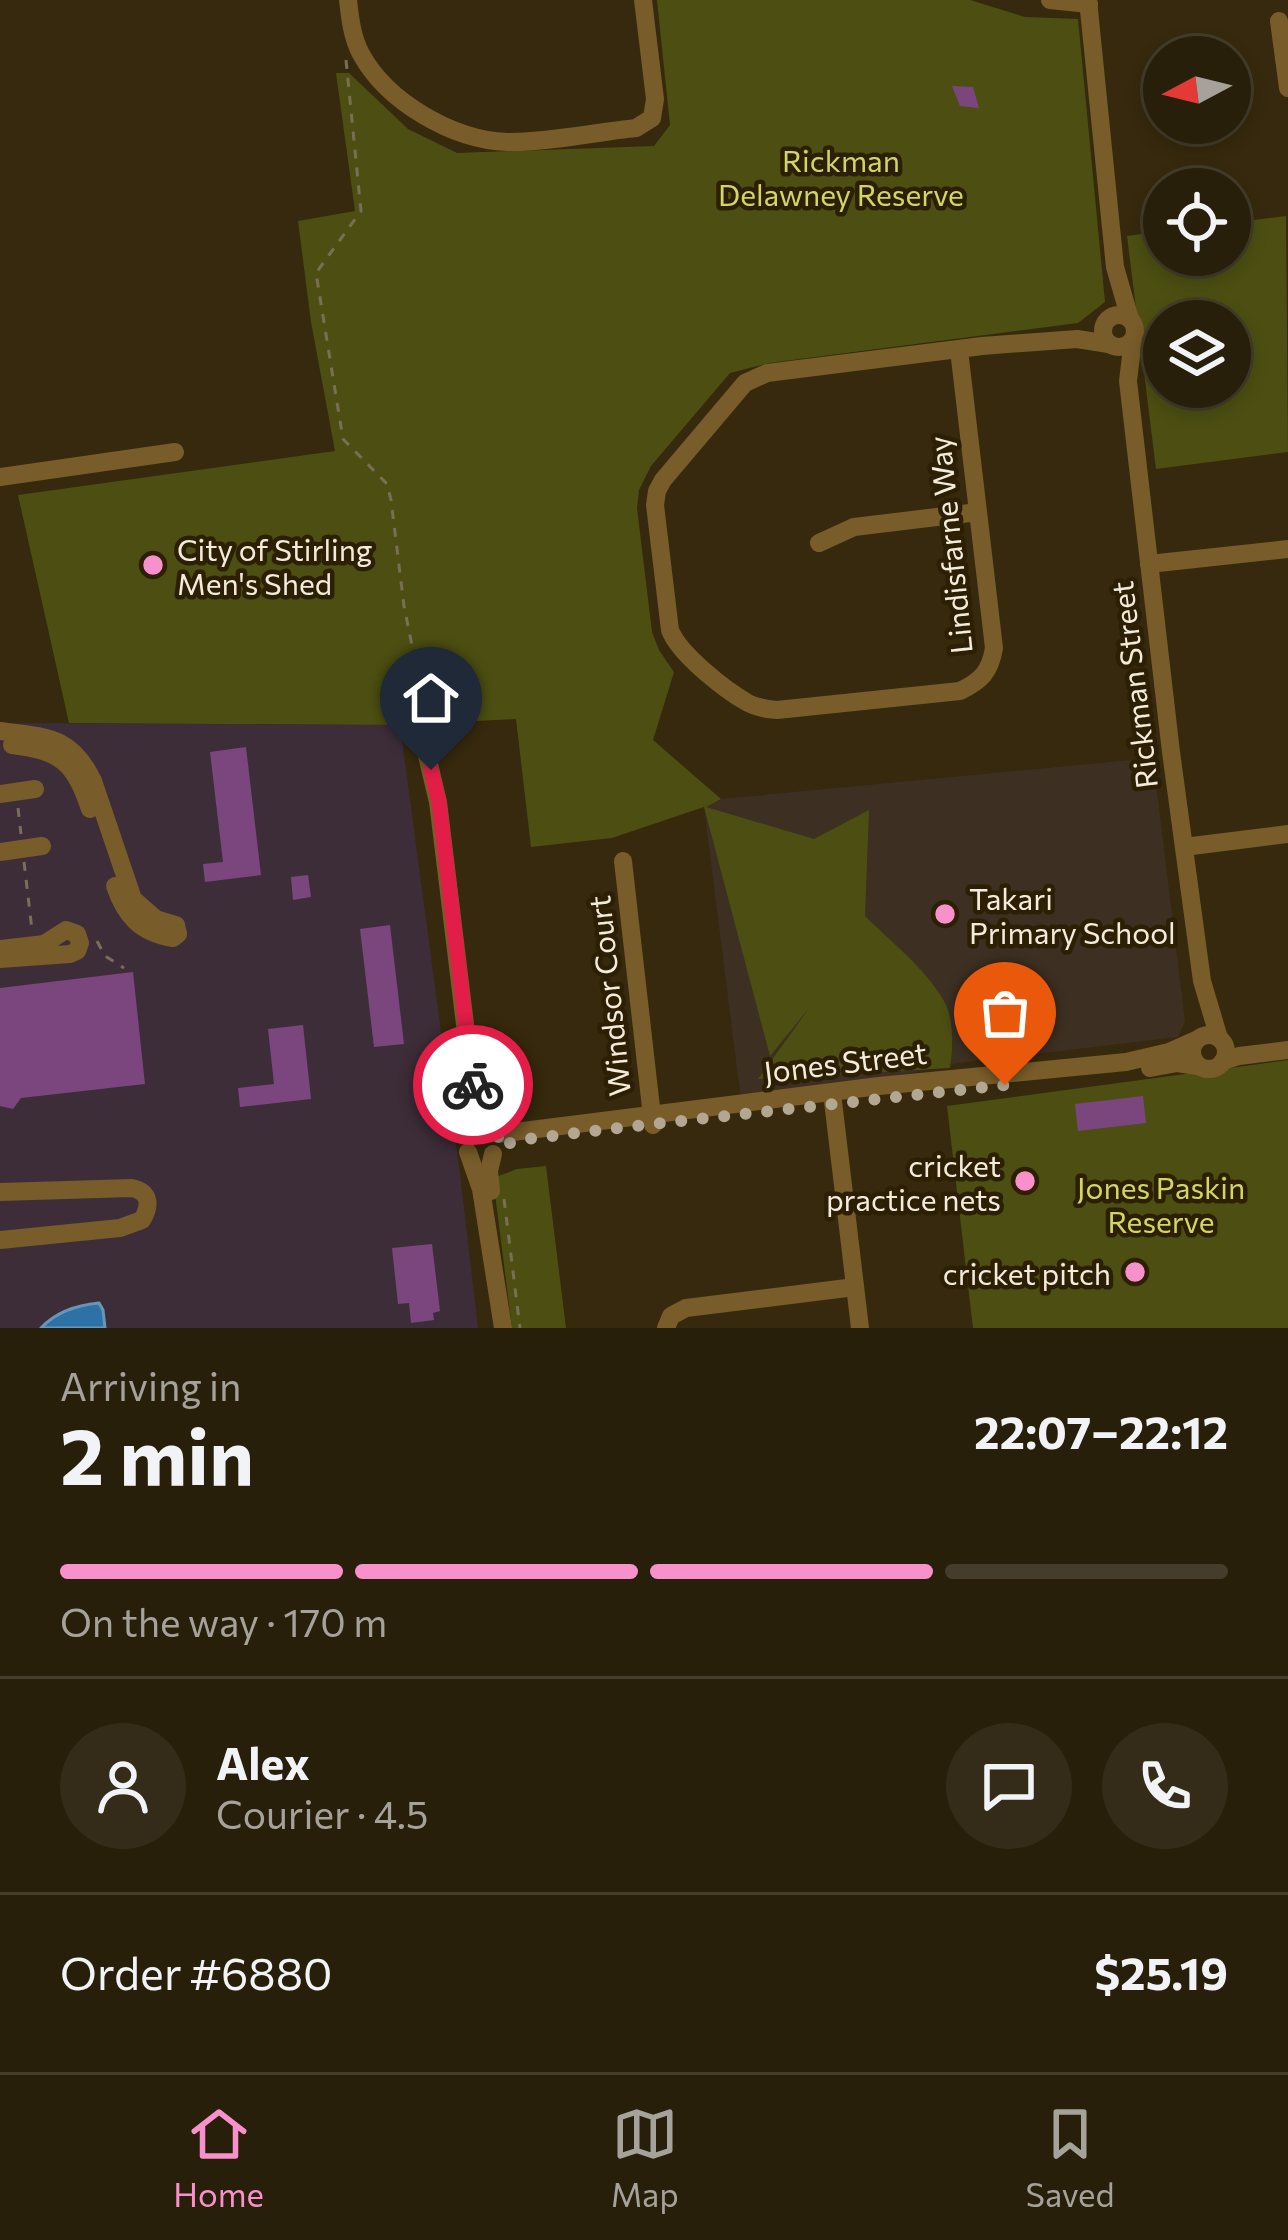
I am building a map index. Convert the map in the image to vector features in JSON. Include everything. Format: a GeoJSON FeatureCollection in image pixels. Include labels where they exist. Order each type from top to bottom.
{"type":"FeatureCollection","features":[{"type":"Feature","properties":{"kind":"street"},"geometry":{"type":"LineString","coordinates":[[348,0],[351,50],[362,55],[380,80],[406,103],[442,127],[509,142],[636,128],[652,118],[655,99],[643,0]]}},
{"type":"Feature","properties":{"kind":"street"},"geometry":{"type":"LineString","coordinates":[[1050,0],[1088,2],[1115,268],[1136,329],[1118,343],[1103,334],[1115,268]]}},
{"type":"Feature","properties":{"kind":"street"},"geometry":{"type":"LineString","coordinates":[[1279,21],[1288,88]]}},
{"type":"Feature","properties":{"kind":"street"},"geometry":{"type":"LineString","coordinates":[[1107,320],[1120,315],[1130,319]]}},
{"type":"Feature","properties":{"kind":"street","name":"Lindisfarne Way"},"geometry":{"type":"LineString","coordinates":[[1077,339],[1107,320]]}},
{"type":"Feature","properties":{"kind":"street","name":"Lindisfarne Way"},"geometry":{"type":"LineString","coordinates":[[959,350],[994,649],[991,666],[979,682],[960,691],[777,710],[747,703],[675,643],[655,505],[662,480],[745,383],[767,373],[959,350],[1077,339],[1118,343]]}},
{"type":"Feature","properties":{"kind":"street","name":"Rickman Street"},"geometry":{"type":"LineString","coordinates":[[1118,343],[1129,381],[1212,1044]]}},
{"type":"Feature","properties":{"kind":"street"},"geometry":{"type":"LineString","coordinates":[[0,477],[176,452]]}},
{"type":"Feature","properties":{"kind":"street"},"geometry":{"type":"LineString","coordinates":[[819,543],[854,526],[978,512]]}},
{"type":"Feature","properties":{"kind":"street"},"geometry":{"type":"LineString","coordinates":[[1149,564],[1288,549]]}},
{"type":"Feature","properties":{"kind":"street"},"geometry":{"type":"LineString","coordinates":[[0,731],[51,738],[70,747],[84,762],[133,899],[156,919],[178,926],[177,936],[141,928],[120,902],[74,771],[46,750],[0,743]]}},
{"type":"Feature","properties":{"kind":"street"},"geometry":{"type":"LineString","coordinates":[[423,739],[439,802],[478,1123]]}},
{"type":"Feature","properties":{"kind":"street"},"geometry":{"type":"LineString","coordinates":[[1184,847],[1288,834]]}},
{"type":"Feature","properties":{"kind":"street"},"geometry":{"type":"LineString","coordinates":[[0,851],[32,847]]}},
{"type":"Feature","properties":{"kind":"street","name":"Windsor Court"},"geometry":{"type":"LineString","coordinates":[[623,861],[652,1120]]}},
{"type":"Feature","properties":{"kind":"street"},"geometry":{"type":"LineString","coordinates":[[0,950],[51,942],[66,930],[80,939],[77,951],[70,954],[0,959]]}},
{"type":"Feature","properties":{"kind":"street","name":"Jones Street"},"geometry":{"type":"LineString","coordinates":[[468,1152],[478,1158],[496,1145],[652,1120],[1126,1062],[1212,1044],[1288,1039]]}},
{"type":"Feature","properties":{"kind":"street","name":"Jones Street"},"geometry":{"type":"LineString","coordinates":[[833,1098],[1111,1074],[1177,1063],[1213,1069],[1212,1044]]}},
{"type":"Feature","properties":{"kind":"street","name":"Jones Street"},"geometry":{"type":"LineString","coordinates":[[1212,1044],[1239,1056],[1288,1050]]}},
{"type":"Feature","properties":{"kind":"street"},"geometry":{"type":"LineString","coordinates":[[833,1098],[860,1328]]}},
{"type":"Feature","properties":{"kind":"street"},"geometry":{"type":"LineString","coordinates":[[496,1277],[499,1260],[490,1171],[496,1145],[487,1124],[478,1123],[464,1140],[481,1189],[503,1328]]}},
{"type":"Feature","properties":{"kind":"street"},"geometry":{"type":"LineString","coordinates":[[0,1192],[132,1188],[141,1190],[148,1204],[142,1220],[121,1228],[0,1240]]}},
{"type":"Feature","properties":{"kind":"street"},"geometry":{"type":"LineString","coordinates":[[667,1328],[670,1316],[686,1308],[855,1287]]}},
{"type":"Feature","properties":{"kind":"path"},"geometry":{"type":"LineString","coordinates":[[351,50],[361,212],[316,273],[343,439],[388,484],[404,606],[423,700],[423,739]]}},
{"type":"Feature","properties":{"kind":"path"},"geometry":{"type":"LineString","coordinates":[[17,791],[32,847],[35,945]]}},
{"type":"Feature","properties":{"kind":"path"},"geometry":{"type":"LineString","coordinates":[[91,938],[104,956],[124,968]]}},
{"type":"Feature","properties":{"kind":"path"},"geometry":{"type":"LineString","coordinates":[[503,1192],[520,1328]]}},
{"type":"Feature","properties":{"kind":"shaded area"},"geometry":{"type":"Polygon","coordinates":[[[0,723],[400,725],[478,1328],[0,1328],[0,723]]]}},
{"type":"Feature","properties":{"kind":"shaded area","name":"Takari Primary School"},"geometry":{"type":"Polygon","coordinates":[[[1153,758],[1185,1022],[1178,1037],[958,1063],[742,1108],[704,807],[721,799],[1153,758]]]}},
{"type":"Feature","properties":{"kind":"green space","name":"Rickman Delawney Reserve"},"geometry":{"type":"Polygon","coordinates":[[[657,0],[970,0],[1025,17],[1078,19],[1105,302],[1078,323],[769,363],[730,373],[651,466],[639,490],[637,508],[652,632],[674,672],[653,740],[721,799],[706,807],[814,839],[869,810],[865,916],[918,967],[944,1001],[951,1025],[950,1068],[758,1079],[810,1007],[770,1056],[704,807],[612,838],[531,847],[516,719],[400,725],[69,723],[18,495],[335,451],[298,221],[355,211],[336,73],[349,73],[408,129],[457,153],[654,146],[670,125],[657,0]]]}},
{"type":"Feature","properties":{"kind":"green space"},"geometry":{"type":"Polygon","coordinates":[[[1286,216],[1288,452],[1156,469],[1148,408],[1251,408],[1251,300],[1143,300],[1143,365],[1127,236],[1143,234],[1143,276],[1251,276],[1251,220],[1286,216]]]}},
{"type":"Feature","properties":{"kind":"green space","name":"Jones Paskin Reserve"},"geometry":{"type":"Polygon","coordinates":[[[1288,1060],[1288,1328],[973,1328],[947,1106],[1288,1060]]]}},
{"type":"Feature","properties":{"kind":"green space"},"geometry":{"type":"Polygon","coordinates":[[[546,1166],[566,1328],[512,1328],[493,1178],[546,1166]]]}},
{"type":"Feature","properties":{"kind":"water"},"geometry":{"type":"Polygon","coordinates":[[[99,1303],[105,1328],[41,1328],[67,1310],[99,1303]]]}},
{"type":"Feature","properties":{"kind":"building"},"geometry":{"type":"Polygon","coordinates":[[[952,86],[973,87],[979,108],[960,106],[952,86]]]}},
{"type":"Feature","properties":{"kind":"building"},"geometry":{"type":"Polygon","coordinates":[[[246,747],[261,875],[205,882],[203,864],[223,862],[210,752],[246,747]]]}},
{"type":"Feature","properties":{"kind":"building"},"geometry":{"type":"Polygon","coordinates":[[[308,875],[311,897],[293,900],[291,877],[308,875]]]}},
{"type":"Feature","properties":{"kind":"building"},"geometry":{"type":"Polygon","coordinates":[[[390,925],[404,1044],[374,1047],[360,929],[390,925]]]}},
{"type":"Feature","properties":{"kind":"building"},"geometry":{"type":"Polygon","coordinates":[[[133,972],[145,1084],[21,1098],[13,1109],[0,1106],[0,988],[133,972]]]}},
{"type":"Feature","properties":{"kind":"building"},"geometry":{"type":"Polygon","coordinates":[[[303,1025],[311,1099],[240,1107],[238,1088],[274,1084],[268,1029],[303,1025]]]}},
{"type":"Feature","properties":{"kind":"building"},"geometry":{"type":"Polygon","coordinates":[[[1143,1096],[1146,1123],[1078,1131],[1075,1104],[1143,1096]]]}},
{"type":"Feature","properties":{"kind":"building"},"geometry":{"type":"Polygon","coordinates":[[[432,1244],[440,1311],[433,1313],[434,1320],[411,1323],[409,1303],[398,1304],[392,1248],[432,1244]]]}},
{"type":"Feature","properties":{"kind":"way so far"},"geometry":{"type":"LineString","coordinates":[[473,1085],[478,1123],[495,1130],[498,1146],[1005,1085]]}},
{"type":"Feature","properties":{"kind":"place","name":"City of Stirling Men's Shed"},"geometry":{"type":"Point","coordinates":[153,565]}},
{"type":"Feature","properties":{"kind":"place","name":"Takari Primary School"},"geometry":{"type":"Point","coordinates":[945,914]}},
{"type":"Feature","properties":{"kind":"place","name":"cricket practice nets"},"geometry":{"type":"Point","coordinates":[1025,1181]}},
{"type":"Feature","properties":{"kind":"place","name":"cricket pitch"},"geometry":{"type":"Point","coordinates":[1135,1272]}},
{"type":"Feature","properties":{"kind":"route"},"geometry":{"type":"LineString","coordinates":[[431,770],[439,802],[473,1085]]}}]}
